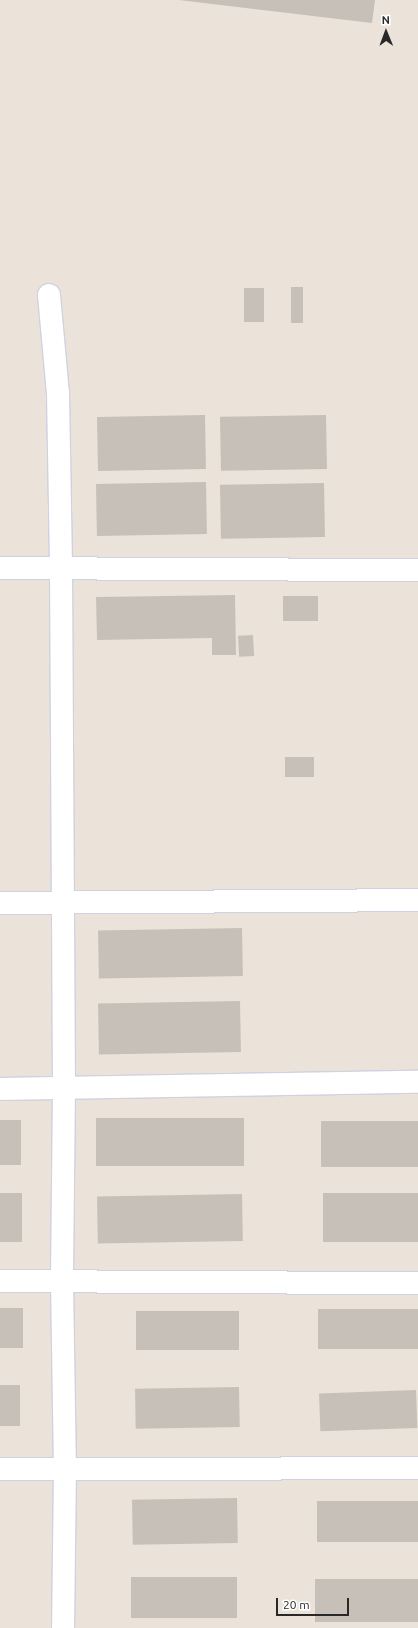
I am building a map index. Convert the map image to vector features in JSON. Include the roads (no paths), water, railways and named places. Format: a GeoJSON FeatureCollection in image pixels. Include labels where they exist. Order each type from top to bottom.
{"type":"FeatureCollection","features":[{"type":"Feature","properties":{"kind":"street"},"geometry":{"type":"LineString","coordinates":[[49,295],[58,393],[62,567],[64,903],[62,1281],[65,1469],[63,1628]]}},
{"type":"Feature","properties":{"kind":"street"},"geometry":{"type":"LineString","coordinates":[[0,568],[62,567],[418,570]]}},
{"type":"Feature","properties":{"kind":"street"},"geometry":{"type":"LineString","coordinates":[[0,903],[418,900]]}},
{"type":"Feature","properties":{"kind":"street"},"geometry":{"type":"LineString","coordinates":[[0,1089],[418,1082]]}},
{"type":"Feature","properties":{"kind":"street"},"geometry":{"type":"LineString","coordinates":[[0,1281],[418,1283]]}},
{"type":"Feature","properties":{"kind":"street"},"geometry":{"type":"LineString","coordinates":[[0,1469],[418,1468]]}}]}
